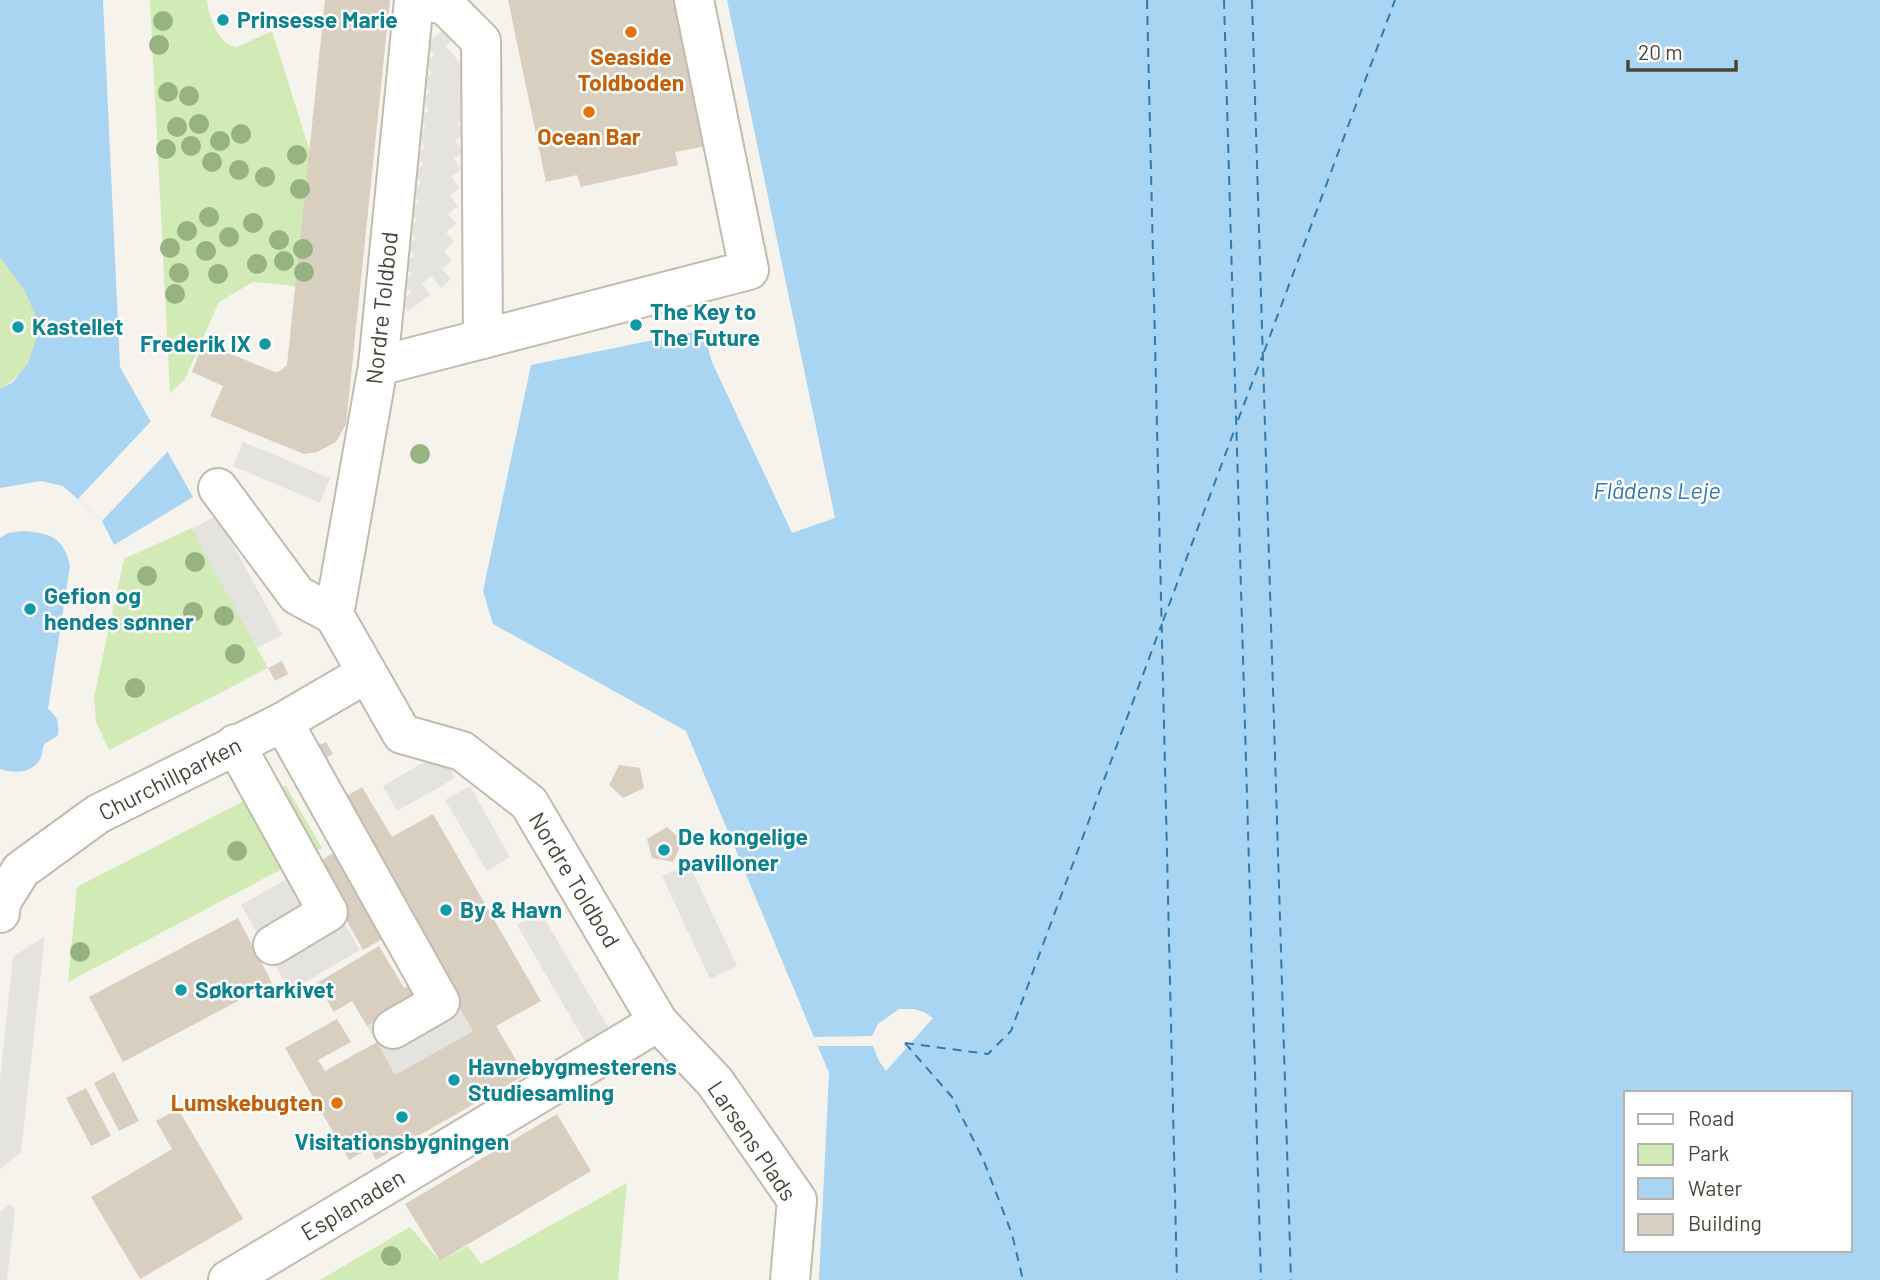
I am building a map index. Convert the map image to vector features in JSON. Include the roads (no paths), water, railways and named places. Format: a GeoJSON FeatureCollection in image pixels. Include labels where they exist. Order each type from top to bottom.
{"type":"FeatureCollection","features":[{"type":"Feature","properties":{"kind":"street"},"geometry":{"type":"LineString","coordinates":[[416,0],[445,5],[481,41],[483,339]]}},
{"type":"Feature","properties":{"kind":"street","name":"Nordre Toldbod"},"geometry":{"type":"LineString","coordinates":[[416,0],[378,366],[334,615],[402,734],[463,751],[528,803],[658,1022]]}},
{"type":"Feature","properties":{"kind":"street"},"geometry":{"type":"LineString","coordinates":[[378,366],[749,270],[694,0]]}},
{"type":"Feature","properties":{"kind":"street"},"geometry":{"type":"LineString","coordinates":[[218,488],[297,595],[334,615]]}},
{"type":"Feature","properties":{"kind":"street","name":"Churchillparken"},"geometry":{"type":"LineString","coordinates":[[0,913],[1,902],[21,870],[98,814],[283,722],[367,673]]}},
{"type":"Feature","properties":{"kind":"street"},"geometry":{"type":"LineString","coordinates":[[283,722],[440,1002],[393,1030]]}},
{"type":"Feature","properties":{"kind":"street"},"geometry":{"type":"LineString","coordinates":[[235,744],[328,912],[273,945]]}},
{"type":"Feature","properties":{"kind":"street","name":"Esplanaden"},"geometry":{"type":"LineString","coordinates":[[228,1280],[658,1022]]}},
{"type":"Feature","properties":{"kind":"street","name":"Larsens Plads"},"geometry":{"type":"LineString","coordinates":[[658,1022],[715,1082],[797,1200],[790,1280]]}},
{"type":"Feature","properties":{"kind":"water"},"geometry":{"type":"Polygon","coordinates":[[[0,0],[103,0],[120,367],[193,497],[114,545],[102,521],[63,486],[41,481],[0,488],[0,389],[13,382],[28,363],[36,339],[35,314],[25,291],[0,257],[0,0]]]}},
{"type":"Feature","properties":{"kind":"water","name":"Flådens Leje"},"geometry":{"type":"Polygon","coordinates":[[[727,0],[1880,0],[1880,1280],[819,1280],[829,1073],[686,731],[493,624],[483,591],[531,365],[703,330],[712,362],[792,533],[835,518],[727,0]]]}},
{"type":"Feature","properties":{"kind":"water"},"geometry":{"type":"Polygon","coordinates":[[[23,531],[54,538],[64,548],[70,565],[48,709],[57,720],[58,735],[44,745],[41,757],[34,766],[24,771],[11,771],[0,769],[0,538],[8,533],[23,531]]]}},
{"type":"Feature","properties":{"kind":"place","name":"Prinsesse Marie"},"geometry":{"type":"Point","coordinates":[223,20]}},
{"type":"Feature","properties":{"kind":"place","name":"Seaside Toldboden"},"geometry":{"type":"Point","coordinates":[631,32]}},
{"type":"Feature","properties":{"kind":"place","name":"Ocean Bar"},"geometry":{"type":"Point","coordinates":[589,112]}},
{"type":"Feature","properties":{"kind":"place","name":"The Key to The Future"},"geometry":{"type":"Point","coordinates":[636,325]}},
{"type":"Feature","properties":{"kind":"place","name":"Kastellet"},"geometry":{"type":"Point","coordinates":[18,327]}},
{"type":"Feature","properties":{"kind":"place","name":"Frederik IX"},"geometry":{"type":"Point","coordinates":[265,344]}},
{"type":"Feature","properties":{"kind":"place","name":"Gefion og hendes sønner"},"geometry":{"type":"Point","coordinates":[30,609]}},
{"type":"Feature","properties":{"kind":"place","name":"De kongelige pavilloner"},"geometry":{"type":"Point","coordinates":[664,850]}},
{"type":"Feature","properties":{"kind":"place","name":"By & Havn"},"geometry":{"type":"Point","coordinates":[446,910]}},
{"type":"Feature","properties":{"kind":"place","name":"Søkortarkivet"},"geometry":{"type":"Point","coordinates":[181,990]}},
{"type":"Feature","properties":{"kind":"place","name":"Havnebygmesterens Studiesamling"},"geometry":{"type":"Point","coordinates":[454,1080]}},
{"type":"Feature","properties":{"kind":"place","name":"Lumskebugten"},"geometry":{"type":"Point","coordinates":[337,1103]}},
{"type":"Feature","properties":{"kind":"place","name":"Visitationsbygningen"},"geometry":{"type":"Point","coordinates":[402,1117]}}]}
